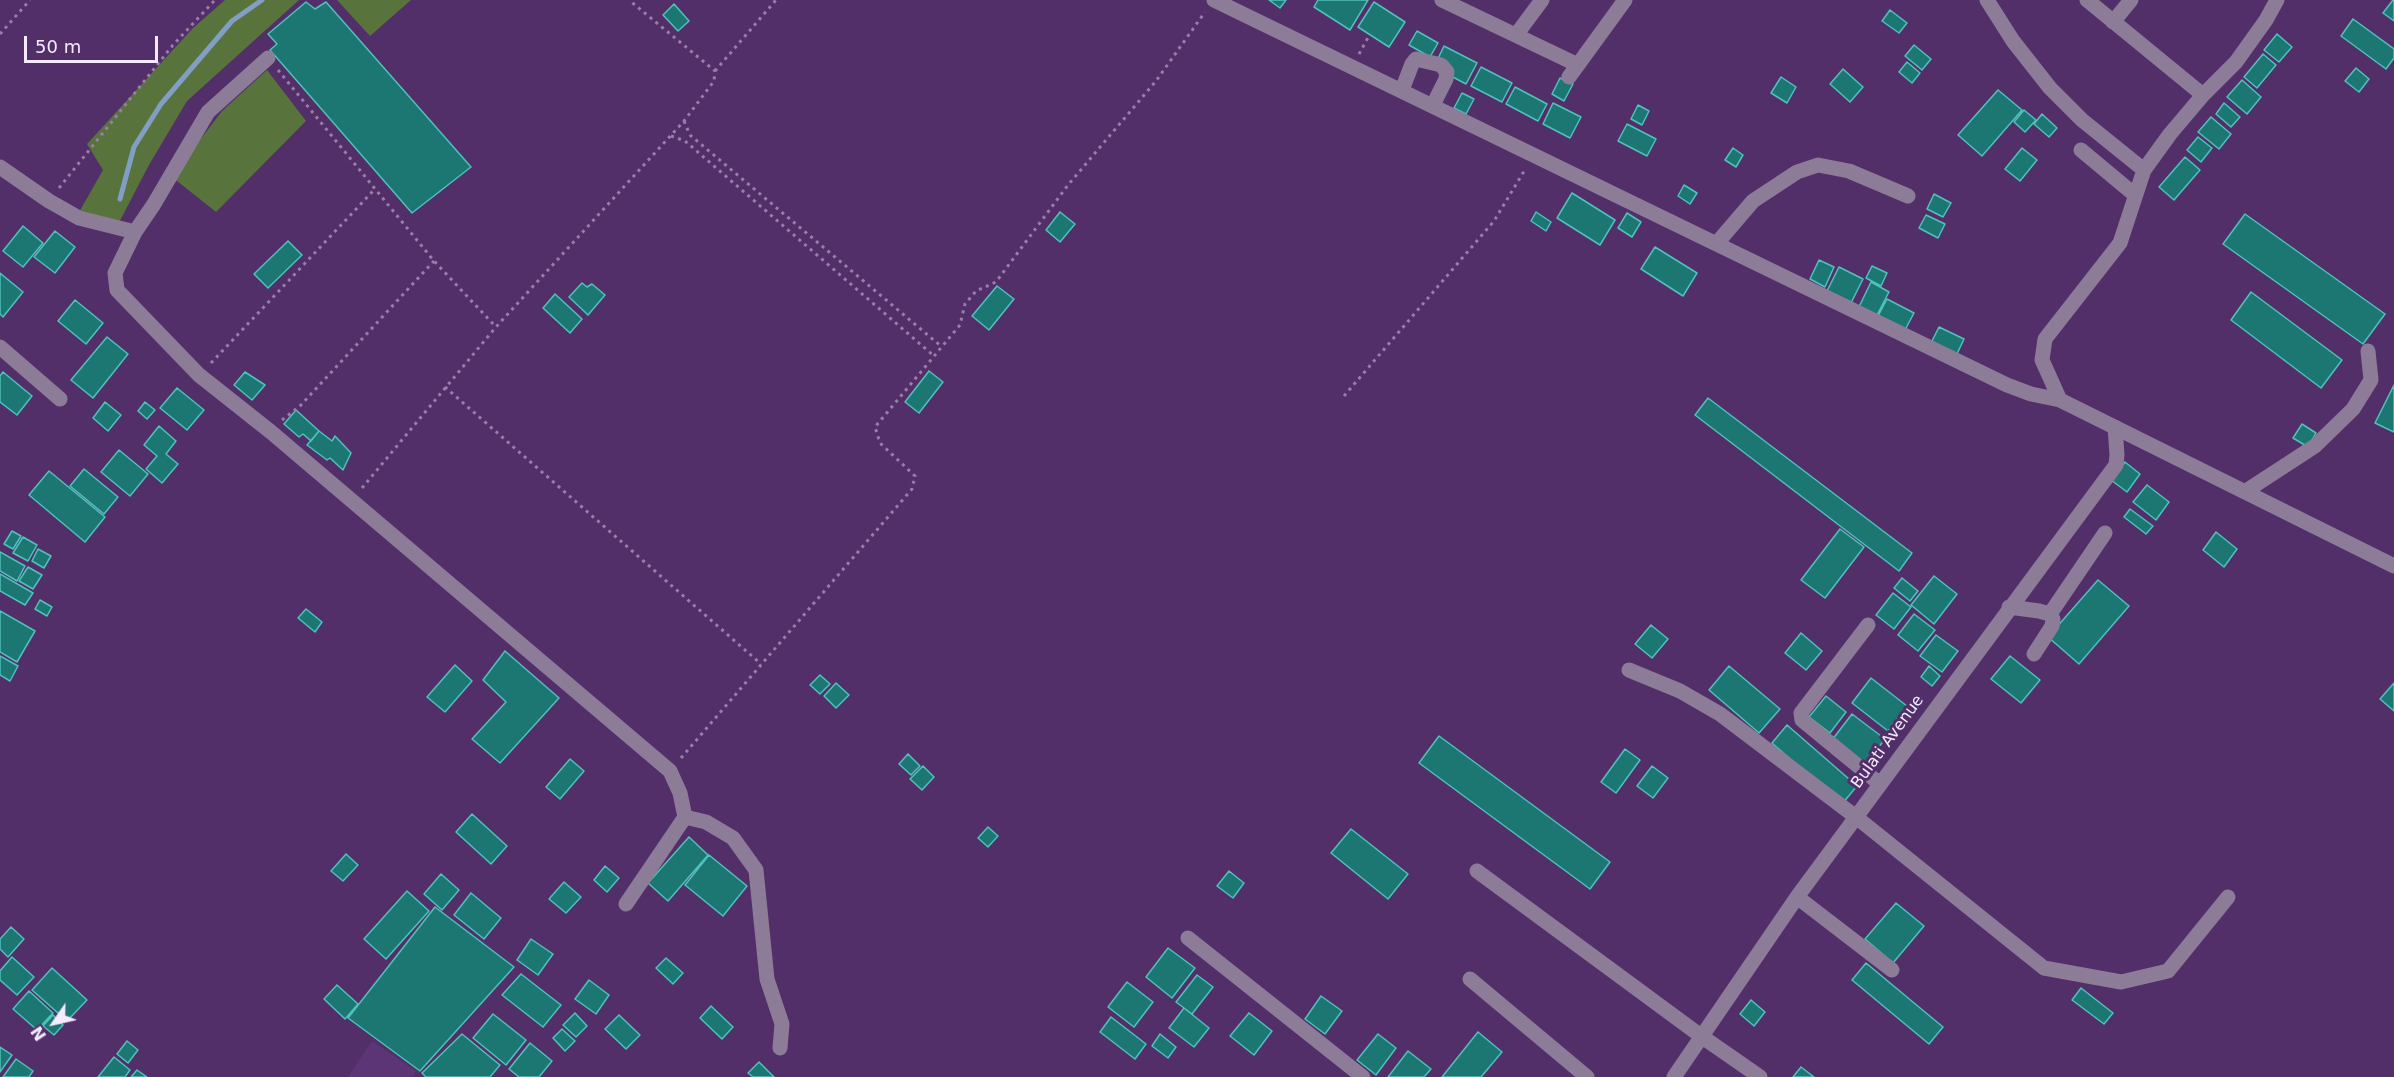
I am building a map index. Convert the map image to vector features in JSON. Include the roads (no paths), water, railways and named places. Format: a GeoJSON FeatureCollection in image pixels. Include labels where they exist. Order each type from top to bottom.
{"type":"FeatureCollection","features":[{"type":"Feature","properties":{"kind":"street"},"geometry":{"type":"LineString","coordinates":[[1442,0],[1459,3],[1573,71],[1625,0]]}},
{"type":"Feature","properties":{"kind":"street"},"geometry":{"type":"LineString","coordinates":[[1516,35],[1542,0]]}},
{"type":"Feature","properties":{"kind":"street"},"geometry":{"type":"LineString","coordinates":[[1987,0],[2013,41],[2050,88],[2082,120],[2144,170]]}},
{"type":"Feature","properties":{"kind":"street"},"geometry":{"type":"LineString","coordinates":[[2087,0],[2203,95]]}},
{"type":"Feature","properties":{"kind":"street"},"geometry":{"type":"LineString","coordinates":[[2113,22],[2131,0]]}},
{"type":"Feature","properties":{"kind":"street"},"geometry":{"type":"LineString","coordinates":[[2060,400],[2042,360],[2045,339],[2120,243],[2144,170],[2170,134],[2203,95],[2236,62],[2266,20],[2277,0]]}},
{"type":"Feature","properties":{"kind":"street"},"geometry":{"type":"LineString","coordinates":[[1211,4],[1352,66],[2007,385],[2031,394],[2060,400],[2394,566]]}},
{"type":"Feature","properties":{"kind":"street"},"geometry":{"type":"LineString","coordinates":[[268,58],[208,112],[135,232],[115,273],[117,290],[200,375],[271,432],[670,771],[680,793],[685,817],[626,904]]}},
{"type":"Feature","properties":{"kind":"street"},"geometry":{"type":"LineString","coordinates":[[1402,90],[1412,64],[1416,60],[1441,65],[1447,72],[1446,79],[1433,105]]}},
{"type":"Feature","properties":{"kind":"street"},"geometry":{"type":"LineString","coordinates":[[2081,150],[2135,195]]}},
{"type":"Feature","properties":{"kind":"street"},"geometry":{"type":"LineString","coordinates":[[1717,243],[1753,201],[1797,172],[1818,165],[1849,171],[1908,196]]}},
{"type":"Feature","properties":{"kind":"street"},"geometry":{"type":"LineString","coordinates":[[0,167],[49,201],[79,218],[135,232]]}},
{"type":"Feature","properties":{"kind":"street"},"geometry":{"type":"LineString","coordinates":[[0,347],[60,399]]}},
{"type":"Feature","properties":{"kind":"street"},"geometry":{"type":"LineString","coordinates":[[2246,491],[2315,446],[2353,409],[2371,380],[2368,351]]}},
{"type":"Feature","properties":{"kind":"street","name":"Bulati Avenue"},"geometry":{"type":"LineString","coordinates":[[1674,1077],[1797,897],[2116,465],[2115,427]]}},
{"type":"Feature","properties":{"kind":"street"},"geometry":{"type":"LineString","coordinates":[[2050,614],[2105,533]]}},
{"type":"Feature","properties":{"kind":"street"},"geometry":{"type":"LineString","coordinates":[[2009,607],[2050,614]]}},
{"type":"Feature","properties":{"kind":"street"},"geometry":{"type":"LineString","coordinates":[[2034,654],[2052,626],[2053,619],[2050,614]]}},
{"type":"Feature","properties":{"kind":"street"},"geometry":{"type":"LineString","coordinates":[[1868,625],[1801,713],[1802,720],[1880,784]]}},
{"type":"Feature","properties":{"kind":"street"},"geometry":{"type":"LineString","coordinates":[[1629,670],[1680,691],[1720,714],[1856,817],[2044,968],[2066,974],[2121,982],[2168,972],[2228,897]]}},
{"type":"Feature","properties":{"kind":"street"},"geometry":{"type":"LineString","coordinates":[[685,817],[706,822],[733,838],[756,870],[767,978],[782,1024],[780,1048]]}},
{"type":"Feature","properties":{"kind":"street"},"geometry":{"type":"LineString","coordinates":[[1477,871],[1760,1077]]}},
{"type":"Feature","properties":{"kind":"street"},"geometry":{"type":"LineString","coordinates":[[1797,897],[1892,970]]}},
{"type":"Feature","properties":{"kind":"street"},"geometry":{"type":"LineString","coordinates":[[1188,938],[1363,1077]]}},
{"type":"Feature","properties":{"kind":"street"},"geometry":{"type":"LineString","coordinates":[[1470,979],[1587,1077]]}},
{"type":"Feature","properties":{"kind":"waterway"},"geometry":{"type":"LineString","coordinates":[[120,199],[134,147],[161,104],[232,21],[262,0]]}}]}
